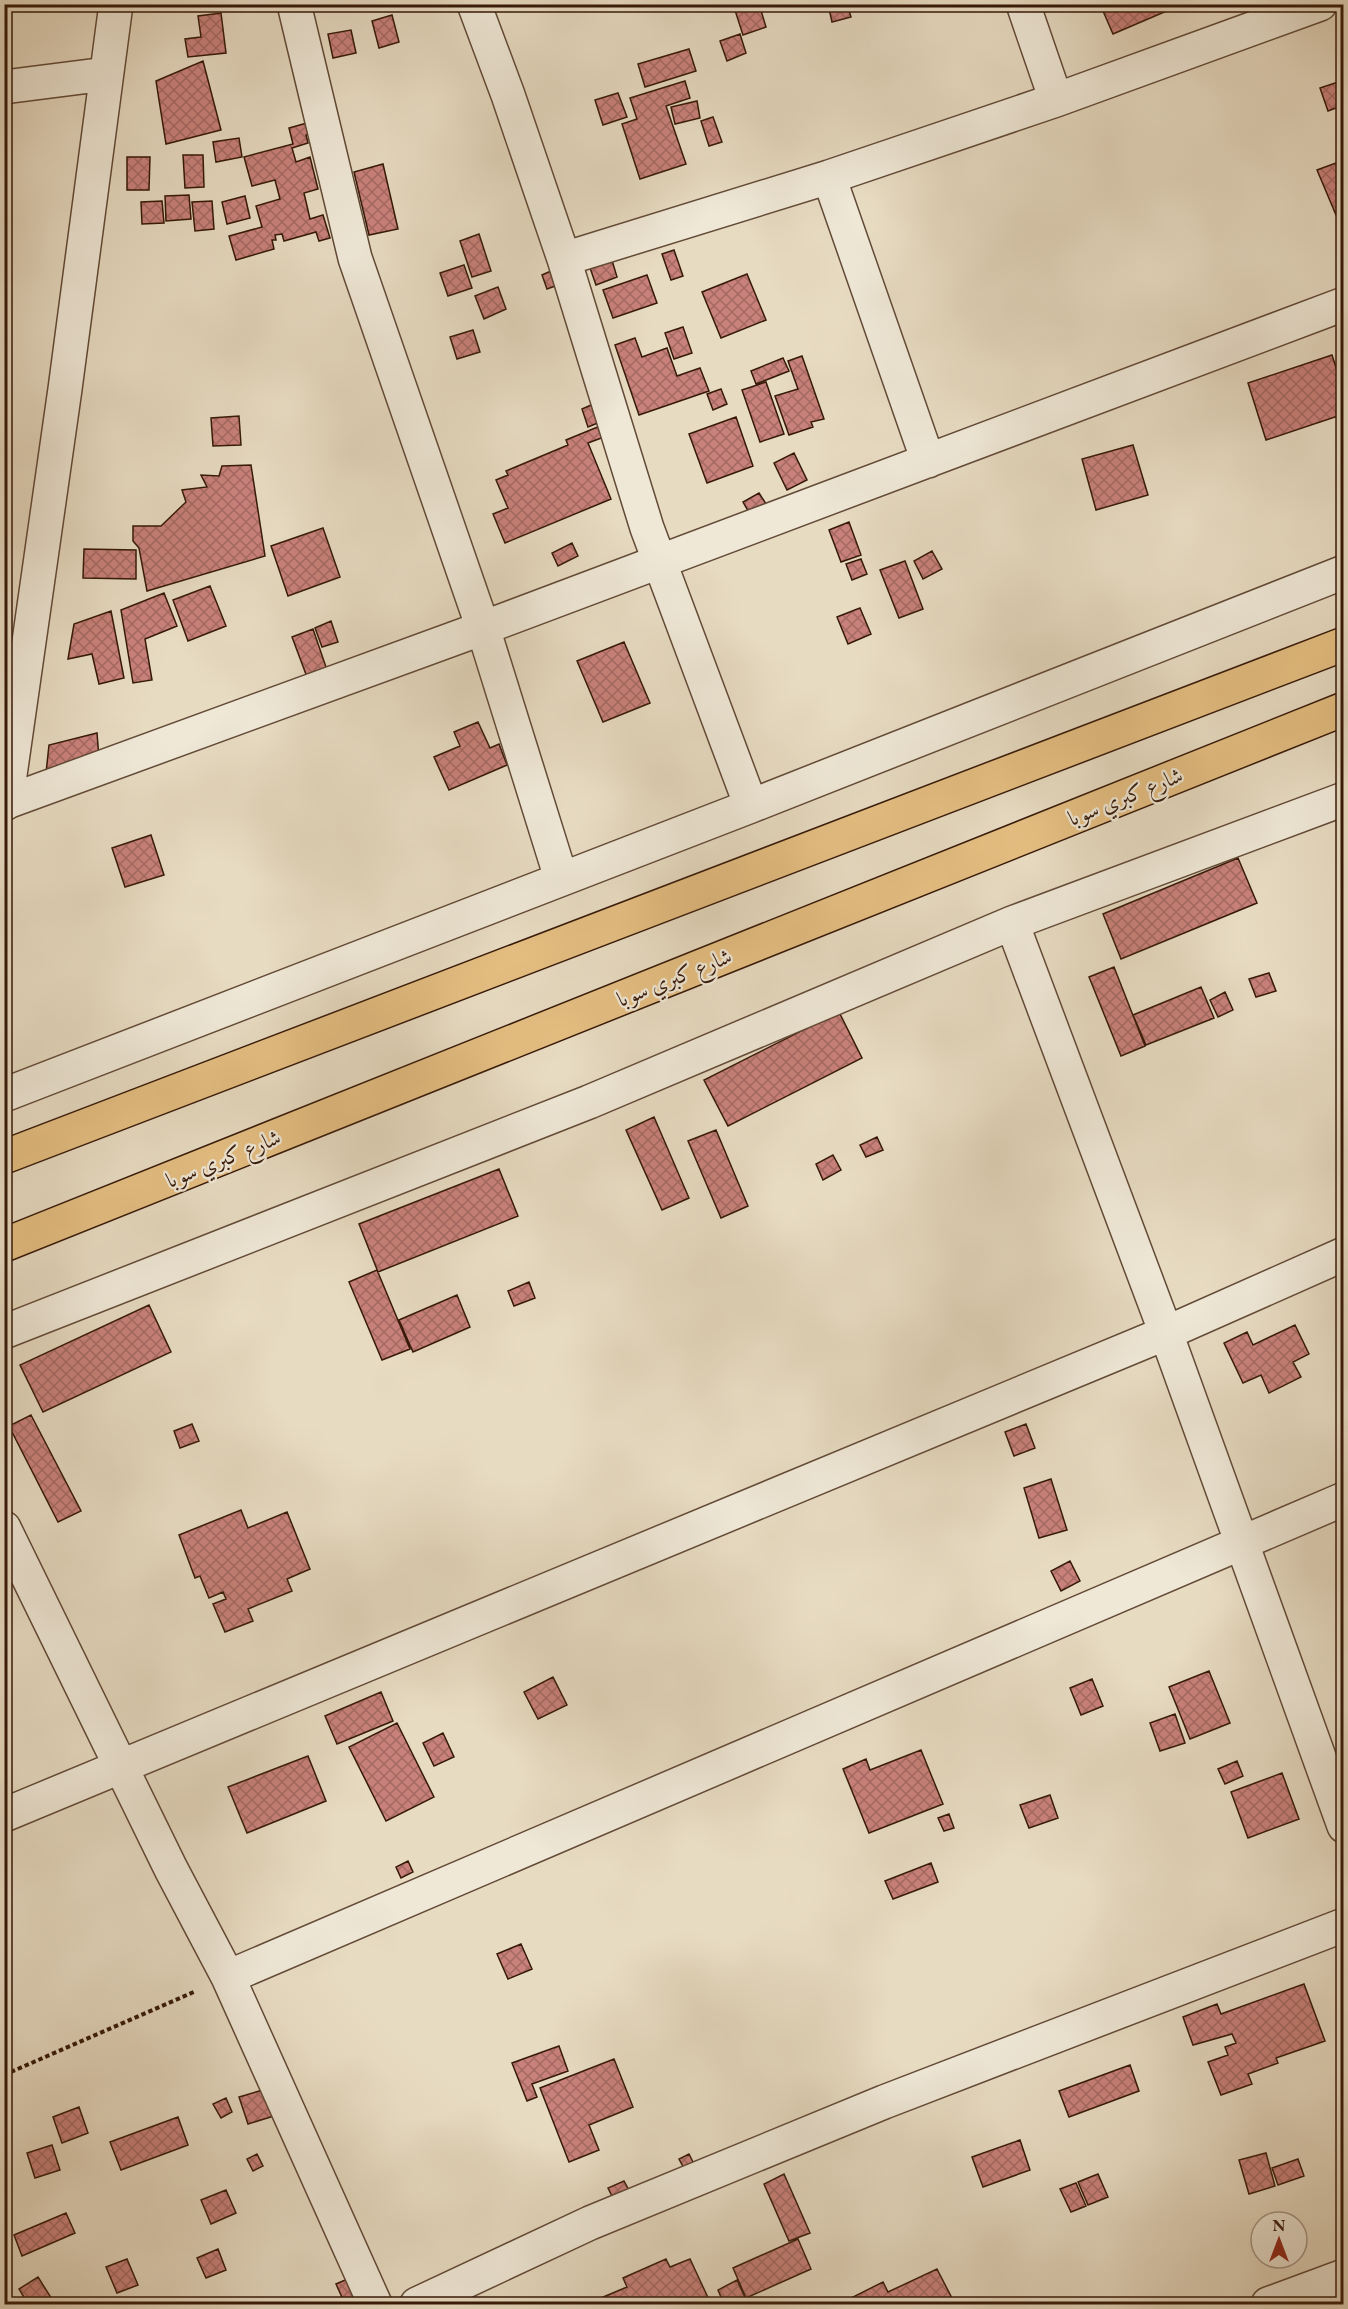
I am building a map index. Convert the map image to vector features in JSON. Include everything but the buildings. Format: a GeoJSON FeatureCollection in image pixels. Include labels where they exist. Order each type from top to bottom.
{"type":"FeatureCollection","features":[{"type":"Feature","properties":{"kind":"highway"},"geometry":{"type":"LineString","coordinates":[[4,1157],[1344,644]]}},
{"type":"Feature","properties":{"kind":"highway","name":"شارع كبري سوبا"},"geometry":{"type":"LineString","coordinates":[[4,1245],[1344,709]]}},
{"type":"Feature","properties":{"kind":"street"},"geometry":{"type":"LineString","coordinates":[[116,4],[66,389],[5,803],[483,628],[1344,304]]}},
{"type":"Feature","properties":{"kind":"street"},"geometry":{"type":"LineString","coordinates":[[294,4],[355,258],[483,628],[561,878]]}},
{"type":"Feature","properties":{"kind":"street"},"geometry":{"type":"LineString","coordinates":[[474,4],[564,259],[647,528],[751,806]]}},
{"type":"Feature","properties":{"kind":"street"},"geometry":{"type":"LineString","coordinates":[[1023,4],[1056,100]]}},
{"type":"Feature","properties":{"kind":"street"},"geometry":{"type":"LineString","coordinates":[[564,259],[830,177],[1056,100],[1320,4]]}},
{"type":"Feature","properties":{"kind":"street"},"geometry":{"type":"LineString","coordinates":[[4,87],[106,74]]}},
{"type":"Feature","properties":{"kind":"street"},"geometry":{"type":"LineString","coordinates":[[830,177],[928,461]]}},
{"type":"Feature","properties":{"kind":"street"},"geometry":{"type":"LineString","coordinates":[[4,1095],[751,806],[1344,572]]}},
{"type":"Feature","properties":{"kind":"street"},"geometry":{"type":"LineString","coordinates":[[4,1332],[590,1102],[1012,923],[1344,799]]}},
{"type":"Feature","properties":{"kind":"street"},"geometry":{"type":"LineString","coordinates":[[1012,923],[1166,1333],[1344,1826]]}},
{"type":"Feature","properties":{"kind":"street"},"geometry":{"type":"LineString","coordinates":[[4,1815],[1166,1333],[1344,1254]]}},
{"type":"Feature","properties":{"kind":"street"},"geometry":{"type":"LineString","coordinates":[[228,1977],[1344,1499]]}},
{"type":"Feature","properties":{"kind":"street"},"geometry":{"type":"LineString","coordinates":[[4,1528],[171,1869],[228,1977],[375,2304]]}},
{"type":"Feature","properties":{"kind":"street"},"geometry":{"type":"LineString","coordinates":[[417,2304],[590,2223],[841,2120],[1344,1924]]}},
{"type":"Feature","properties":{"kind":"street"},"geometry":{"type":"LineString","coordinates":[[1268,2304],[1344,2276]]}},
{"type":"Feature","properties":{"kind":"path"},"geometry":{"type":"LineString","coordinates":[[4,2074],[228,1977]]}}]}
